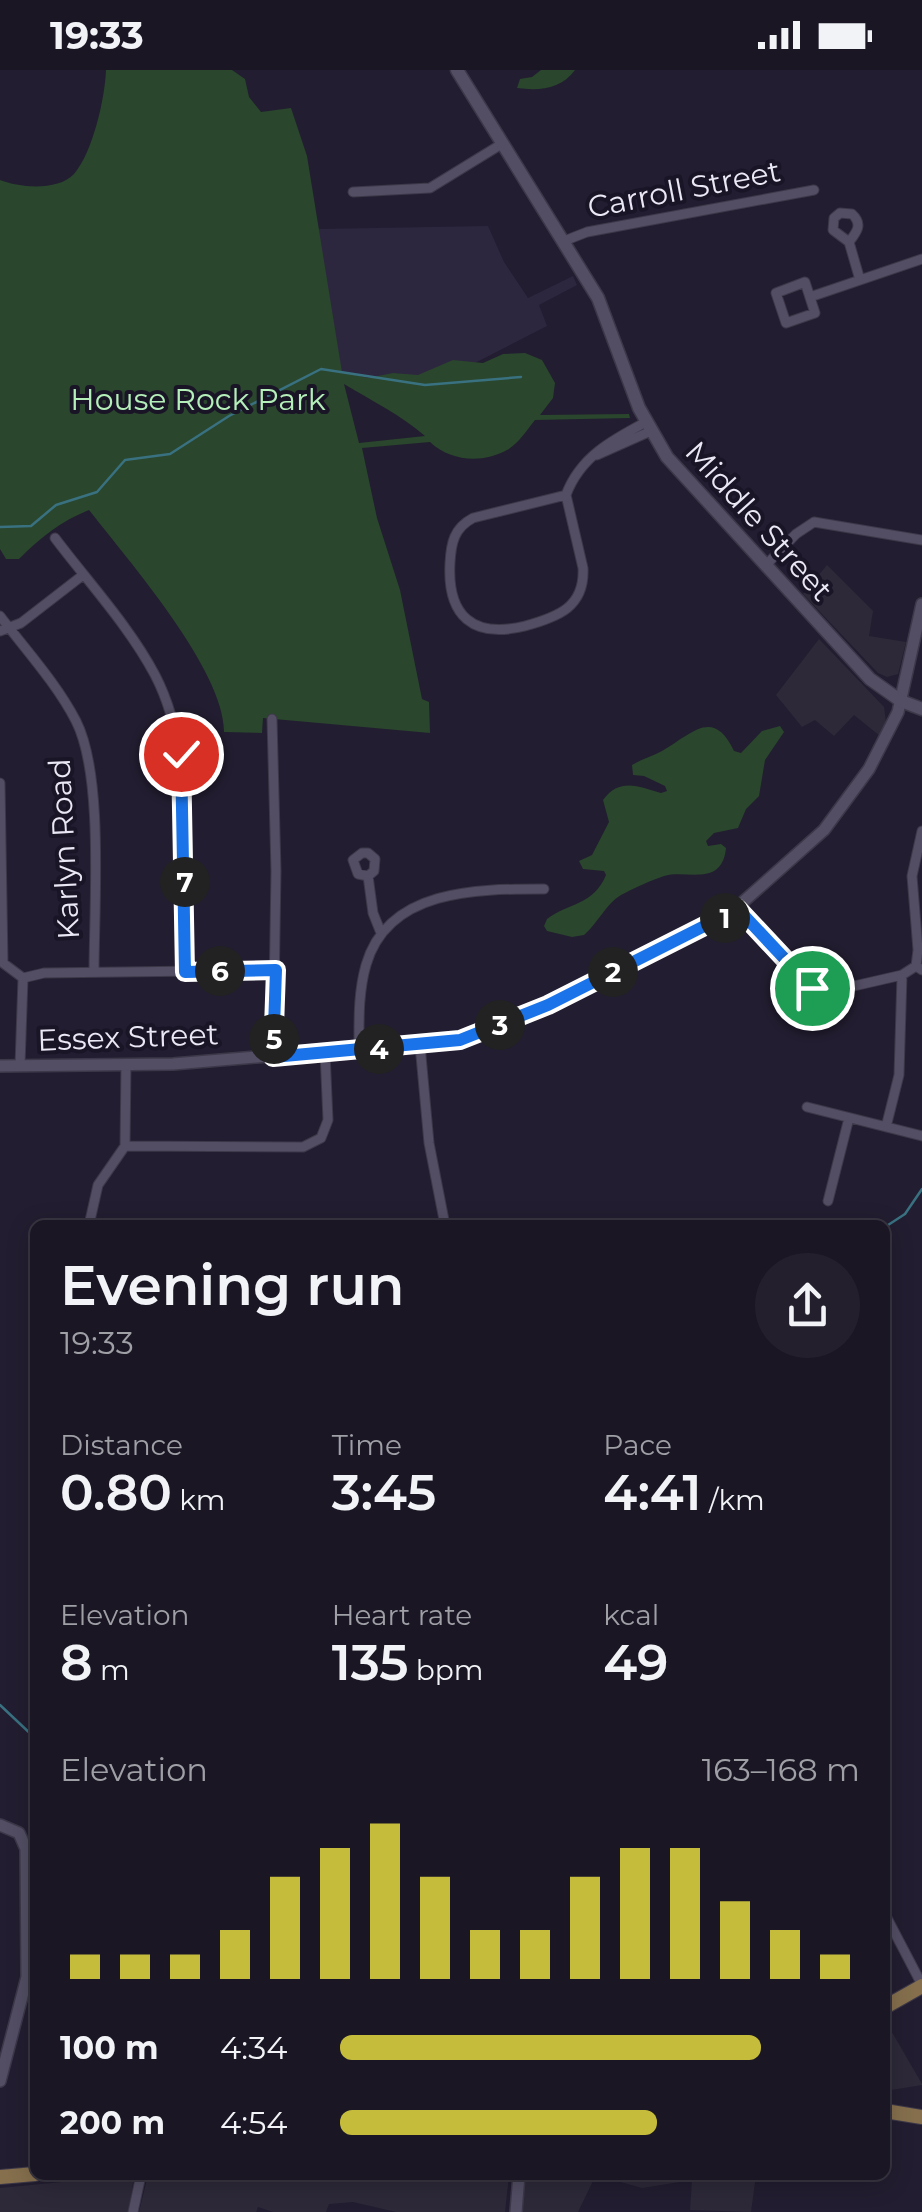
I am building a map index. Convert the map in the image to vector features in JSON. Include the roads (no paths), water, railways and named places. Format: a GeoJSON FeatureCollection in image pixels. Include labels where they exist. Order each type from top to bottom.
{"type":"FeatureCollection","features":[{"type":"Feature","properties":{"kind":"main road","name":"Middle Street"},"geometry":{"type":"LineString","coordinates":[[456,70],[564,241],[608,319],[648,427],[678,472],[870,678],[922,710]]}},
{"type":"Feature","properties":{"kind":"main road"},"geometry":{"type":"LineString","coordinates":[[890,2004],[922,1986]]}},
{"type":"Feature","properties":{"kind":"main road"},"geometry":{"type":"LineString","coordinates":[[890,2112],[922,2116]]}},
{"type":"Feature","properties":{"kind":"main road"},"geometry":{"type":"LineString","coordinates":[[0,2177],[30,2174]]}},
{"type":"Feature","properties":{"kind":"street"},"geometry":{"type":"LineString","coordinates":[[353,192],[430,188],[500,145]]}},
{"type":"Feature","properties":{"kind":"street","name":"Carroll Street"},"geometry":{"type":"LineString","coordinates":[[564,241],[587,232],[814,190]]}},
{"type":"Feature","properties":{"kind":"street"},"geometry":{"type":"LineString","coordinates":[[849,242],[860,280]]}},
{"type":"Feature","properties":{"kind":"street"},"geometry":{"type":"LineString","coordinates":[[810,297],[922,259]]}},
{"type":"Feature","properties":{"kind":"street"},"geometry":{"type":"LineString","coordinates":[[805,282],[810,297],[815,313],[786,323],[776,294],[805,282]]}},
{"type":"Feature","properties":{"kind":"street"},"geometry":{"type":"LineString","coordinates":[[566,496],[473,518],[460,527],[451,548],[449,586],[455,605],[470,622],[482,628],[506,630],[553,619],[570,608],[584,578],[566,496],[578,470],[594,456],[648,427]]}},
{"type":"Feature","properties":{"kind":"street"},"geometry":{"type":"LineString","coordinates":[[764,566],[814,522],[922,540]]}},
{"type":"Feature","properties":{"kind":"street"},"geometry":{"type":"LineString","coordinates":[[55,538],[146,660],[164,694],[177,736],[184,788],[185,972]]}},
{"type":"Feature","properties":{"kind":"street"},"geometry":{"type":"LineString","coordinates":[[4,629],[21,623],[83,575]]}},
{"type":"Feature","properties":{"kind":"street","name":"Essex Street"},"geometry":{"type":"LineString","coordinates":[[0,1066],[273,1057],[460,1040],[504,1024],[738,909],[842,808],[885,742],[901,700],[922,604]]}},
{"type":"Feature","properties":{"kind":"street","name":"Karlyn Road"},"geometry":{"type":"LineString","coordinates":[[0,616],[4,629],[70,710],[88,755],[94,972]]}},
{"type":"Feature","properties":{"kind":"street"},"geometry":{"type":"LineString","coordinates":[[272,719],[276,970],[273,1057]]}},
{"type":"Feature","properties":{"kind":"street"},"geometry":{"type":"LineString","coordinates":[[0,783],[3,963],[24,978],[44,973],[276,970]]}},
{"type":"Feature","properties":{"kind":"street"},"geometry":{"type":"LineString","coordinates":[[738,909],[812,988],[832,991],[919,968],[912,867],[922,831]]}},
{"type":"Feature","properties":{"kind":"street"},"geometry":{"type":"LineString","coordinates":[[368,876],[373,913],[381,933]]}},
{"type":"Feature","properties":{"kind":"street"},"geometry":{"type":"LineString","coordinates":[[359,1050],[362,978],[369,955],[381,933],[400,916],[440,898],[484,890],[544,889]]}},
{"type":"Feature","properties":{"kind":"street"},"geometry":{"type":"LineString","coordinates":[[886,1127],[899,1075],[902,974]]}},
{"type":"Feature","properties":{"kind":"street"},"geometry":{"type":"LineString","coordinates":[[20,1065],[24,978]]}},
{"type":"Feature","properties":{"kind":"street"},"geometry":{"type":"LineString","coordinates":[[420,1045],[429,1144],[444,1220]]}},
{"type":"Feature","properties":{"kind":"street"},"geometry":{"type":"LineString","coordinates":[[124,1146],[281,1148],[312,1144],[321,1138],[328,1120],[325,1054]]}},
{"type":"Feature","properties":{"kind":"street"},"geometry":{"type":"LineString","coordinates":[[90,1220],[98,1185],[124,1146],[126,1064]]}},
{"type":"Feature","properties":{"kind":"street"},"geometry":{"type":"LineString","coordinates":[[807,1108],[922,1136]]}},
{"type":"Feature","properties":{"kind":"street"},"geometry":{"type":"LineString","coordinates":[[828,1201],[849,1118]]}},
{"type":"Feature","properties":{"kind":"street"},"geometry":{"type":"LineString","coordinates":[[0,1824],[19,1834],[26,1849],[27,1978],[0,2081]]}},
{"type":"Feature","properties":{"kind":"street"},"geometry":{"type":"LineString","coordinates":[[890,1924],[922,1986]]}},
{"type":"Feature","properties":{"kind":"street"},"geometry":{"type":"LineString","coordinates":[[133,2212],[140,2180]]}},
{"type":"Feature","properties":{"kind":"street"},"geometry":{"type":"LineString","coordinates":[[516,2212],[519,2180]]}},
{"type":"Feature","properties":{"kind":"waterway"},"geometry":{"type":"LineString","coordinates":[[0,527],[31,526],[56,505],[97,492],[125,460],[170,454],[229,416],[321,369],[425,385],[521,377]]}},
{"type":"Feature","properties":{"kind":"waterway"},"geometry":{"type":"LineString","coordinates":[[890,1224],[905,1214],[922,1189]]}},
{"type":"Feature","properties":{"kind":"waterway"},"geometry":{"type":"LineString","coordinates":[[0,1705],[30,1733]]}},
{"type":"Feature","properties":{"kind":"park label","name":"House Rock Park"},"geometry":{"type":"Point","coordinates":[198,399]}}]}
